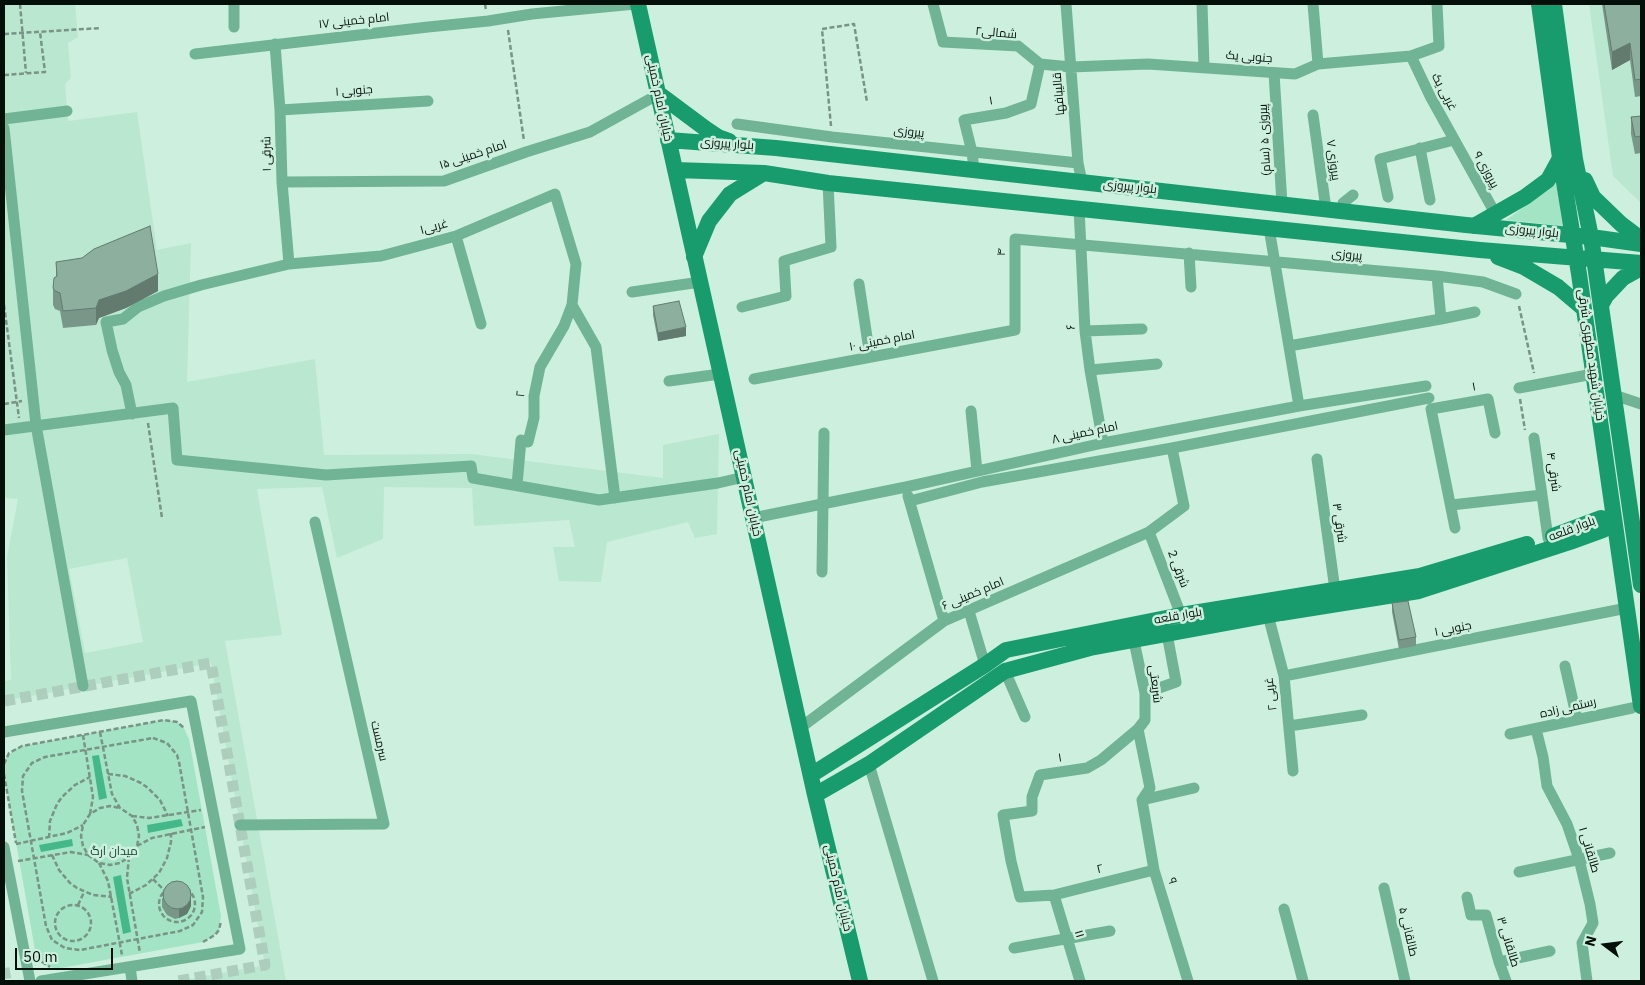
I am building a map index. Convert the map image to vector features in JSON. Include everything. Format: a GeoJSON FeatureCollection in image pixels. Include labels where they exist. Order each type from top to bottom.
{"type":"FeatureCollection","features":[{"type":"Feature","properties":{"kind":"main road","name":"خیابان امام خمینی"},"geometry":{"type":"LineString","coordinates":[[636,4],[659,94],[815,795],[860,981]]}},
{"type":"Feature","properties":{"kind":"main road","name":"خیابان شهید مطهری شرقی"},"geometry":{"type":"LineString","coordinates":[[1539,4],[1568,158],[1591,237],[1641,580]]}},
{"type":"Feature","properties":{"kind":"main road","name":"خیابان شهید مطهری شرقی"},"geometry":{"type":"LineString","coordinates":[[1554,4],[1568,158],[1572,235],[1627,608],[1637,707]]}},
{"type":"Feature","properties":{"kind":"main road"},"geometry":{"type":"LineString","coordinates":[[659,94],[718,137],[741,145]]}},
{"type":"Feature","properties":{"kind":"main road","name":"بلوار پیروزی"},"geometry":{"type":"LineString","coordinates":[[668,140],[776,148],[1641,244]]}},
{"type":"Feature","properties":{"kind":"main road"},"geometry":{"type":"LineString","coordinates":[[694,257],[709,221],[730,194],[769,174],[776,148]]}},
{"type":"Feature","properties":{"kind":"main road"},"geometry":{"type":"LineString","coordinates":[[1584,309],[1558,286],[1524,267],[1473,249],[1470,225],[1525,197],[1548,180],[1568,158],[1593,197],[1621,224],[1641,239]]}},
{"type":"Feature","properties":{"kind":"main road","name":"بلوار پیروزی"},"geometry":{"type":"LineString","coordinates":[[675,170],[769,174],[828,183],[1473,249],[1641,263]]}},
{"type":"Feature","properties":{"kind":"main road"},"geometry":{"type":"LineString","coordinates":[[1601,305],[1606,296],[1622,278],[1641,268]]}},
{"type":"Feature","properties":{"kind":"main road","name":"بلوار قلعه"},"geometry":{"type":"LineString","coordinates":[[811,775],[1006,650],[1181,615],[1420,576],[1548,538],[1601,518],[1614,521]]}},
{"type":"Feature","properties":{"kind":"main road","name":"بلوار قلعه"},"geometry":{"type":"LineString","coordinates":[[815,795],[869,764],[1005,671],[1090,648],[1419,591],[1570,542],[1603,530],[1614,521]]}},
{"type":"Feature","properties":{"kind":"street"},"geometry":{"type":"LineString","coordinates":[[234,4],[234,27]]}},
{"type":"Feature","properties":{"kind":"street","name":"امام خمینی ۱۷"},"geometry":{"type":"LineString","coordinates":[[195,54],[636,4]]}},
{"type":"Feature","properties":{"kind":"street","name":"شمالی۲"},"geometry":{"type":"LineString","coordinates":[[933,4],[943,42],[1018,46],[1040,64]]}},
{"type":"Feature","properties":{"kind":"street","name":"قالیبافها"},"geometry":{"type":"LineString","coordinates":[[1066,4],[1078,163],[1082,182]]}},
{"type":"Feature","properties":{"kind":"street"},"geometry":{"type":"LineString","coordinates":[[1202,4],[1204,67]]}},
{"type":"Feature","properties":{"kind":"street"},"geometry":{"type":"LineString","coordinates":[[1312,4],[1318,64]]}},
{"type":"Feature","properties":{"kind":"street","name":"جنوبی یک"},"geometry":{"type":"LineString","coordinates":[[1071,67],[1148,64],[1295,74],[1318,64],[1410,56],[1438,46],[1437,4]]}},
{"type":"Feature","properties":{"kind":"street","name":"۱ شرقی"},"geometry":{"type":"LineString","coordinates":[[275,44],[280,110],[282,182],[289,264]]}},
{"type":"Feature","properties":{"kind":"street","name":"غربی یک"},"geometry":{"type":"LineString","coordinates":[[1410,56],[1454,140]]}},
{"type":"Feature","properties":{"kind":"street"},"geometry":{"type":"LineString","coordinates":[[1040,64],[1071,67]]}},
{"type":"Feature","properties":{"kind":"street","name":"۱"},"geometry":{"type":"LineString","coordinates":[[974,170],[972,152],[964,120],[1006,113],[1031,104],[1040,64]]}},
{"type":"Feature","properties":{"kind":"street","name":"پیروزی ۵ (سام)"},"geometry":{"type":"LineString","coordinates":[[1274,73],[1282,204]]}},
{"type":"Feature","properties":{"kind":"street","name":"امام خمینی ۱۵"},"geometry":{"type":"LineString","coordinates":[[282,182],[444,181],[590,132],[659,94]]}},
{"type":"Feature","properties":{"kind":"street","name":"۱ جنوبی"},"geometry":{"type":"LineString","coordinates":[[280,110],[428,101]]}},
{"type":"Feature","properties":{"kind":"street"},"geometry":{"type":"LineString","coordinates":[[4,119],[67,111]]}},
{"type":"Feature","properties":{"kind":"street","name":"پیروزی ۷"},"geometry":{"type":"LineString","coordinates":[[1313,115],[1334,210]]}},
{"type":"Feature","properties":{"kind":"street","name":"پیروزی"},"geometry":{"type":"LineString","coordinates":[[737,124],[832,137],[1078,163]]}},
{"type":"Feature","properties":{"kind":"street"},"geometry":{"type":"LineString","coordinates":[[4,128],[36,425],[83,686]]}},
{"type":"Feature","properties":{"kind":"street"},"geometry":{"type":"LineString","coordinates":[[1388,196],[1380,159],[1454,140]]}},
{"type":"Feature","properties":{"kind":"street","name":"پیروزی ۹"},"geometry":{"type":"LineString","coordinates":[[1454,140],[1495,213]]}},
{"type":"Feature","properties":{"kind":"street"},"geometry":{"type":"LineString","coordinates":[[1420,148],[1430,200]]}},
{"type":"Feature","properties":{"kind":"street"},"geometry":{"type":"LineString","coordinates":[[742,307],[786,296],[784,261],[831,246],[828,183]]}},
{"type":"Feature","properties":{"kind":"street","name":"غربی۱"},"geometry":{"type":"LineString","coordinates":[[132,414],[126,385],[119,372],[112,350],[106,322],[123,319],[138,307],[201,285],[289,264],[381,256],[456,236],[555,194],[576,264],[572,305]]}},
{"type":"Feature","properties":{"kind":"street"},"geometry":{"type":"LineString","coordinates":[[1334,210],[1353,195]]}},
{"type":"Feature","properties":{"kind":"street","name":"۶"},"geometry":{"type":"LineString","coordinates":[[1079,208],[1085,331],[1103,443]]}},
{"type":"Feature","properties":{"kind":"street"},"geometry":{"type":"LineString","coordinates":[[1269,228],[1299,406]]}},
{"type":"Feature","properties":{"kind":"street"},"geometry":{"type":"LineString","coordinates":[[456,236],[481,324]]}},
{"type":"Feature","properties":{"kind":"street","name":"۴"},"geometry":{"type":"LineString","coordinates":[[1015,330],[1015,239],[1080,244]]}},
{"type":"Feature","properties":{"kind":"street","name":"پیروزی"},"geometry":{"type":"LineString","coordinates":[[1080,244],[1189,253],[1275,263],[1437,276],[1482,282],[1516,294]]}},
{"type":"Feature","properties":{"kind":"street"},"geometry":{"type":"LineString","coordinates":[[1189,253],[1191,287]]}},
{"type":"Feature","properties":{"kind":"street"},"geometry":{"type":"LineString","coordinates":[[1437,276],[1441,319]]}},
{"type":"Feature","properties":{"kind":"street"},"geometry":{"type":"LineString","coordinates":[[632,292],[700,282]]}},
{"type":"Feature","properties":{"kind":"street"},"geometry":{"type":"LineString","coordinates":[[859,284],[870,357]]}},
{"type":"Feature","properties":{"kind":"street"},"geometry":{"type":"LineString","coordinates":[[572,305],[596,347],[615,498]]}},
{"type":"Feature","properties":{"kind":"street","name":"۲"},"geometry":{"type":"LineString","coordinates":[[517,485],[521,440],[528,442],[534,418],[534,396],[540,367],[564,326],[572,305]]}},
{"type":"Feature","properties":{"kind":"street"},"geometry":{"type":"LineString","coordinates":[[1289,346],[1476,312]]}},
{"type":"Feature","properties":{"kind":"street"},"geometry":{"type":"LineString","coordinates":[[1085,331],[1142,328]]}},
{"type":"Feature","properties":{"kind":"street","name":"امام خمینی ۱۰"},"geometry":{"type":"LineString","coordinates":[[754,379],[1015,330]]}},
{"type":"Feature","properties":{"kind":"street"},"geometry":{"type":"LineString","coordinates":[[1090,370],[1157,364]]}},
{"type":"Feature","properties":{"kind":"street"},"geometry":{"type":"LineString","coordinates":[[669,381],[720,374]]}},
{"type":"Feature","properties":{"kind":"street"},"geometry":{"type":"LineString","coordinates":[[1518,388],[1594,374]]}},
{"type":"Feature","properties":{"kind":"street","name":"امام خمینی ۸"},"geometry":{"type":"LineString","coordinates":[[753,518],[906,487],[1103,443],[1299,406],[1426,386]]}},
{"type":"Feature","properties":{"kind":"street"},"geometry":{"type":"LineString","coordinates":[[1614,395],[1641,404]]}},
{"type":"Feature","properties":{"kind":"street","name":"۱"},"geometry":{"type":"LineString","coordinates":[[1430,403],[1488,399],[1495,433]]}},
{"type":"Feature","properties":{"kind":"street"},"geometry":{"type":"LineString","coordinates":[[910,501],[982,482],[1430,403],[1455,528]]}},
{"type":"Feature","properties":{"kind":"street"},"geometry":{"type":"LineString","coordinates":[[4,430],[173,408],[177,460],[326,474],[471,466],[473,478],[599,500],[718,483],[744,477]]}},
{"type":"Feature","properties":{"kind":"street"},"geometry":{"type":"LineString","coordinates":[[971,411],[977,471]]}},
{"type":"Feature","properties":{"kind":"street"},"geometry":{"type":"LineString","coordinates":[[822,572],[824,433]]}},
{"type":"Feature","properties":{"kind":"street","name":"شرقی ۴"},"geometry":{"type":"LineString","coordinates":[[1534,438],[1548,538]]}},
{"type":"Feature","properties":{"kind":"street","name":"امام خمینی ۶"},"geometry":{"type":"LineString","coordinates":[[800,728],[944,621],[1149,532],[1184,506],[1172,448]]}},
{"type":"Feature","properties":{"kind":"street","name":"۳ شرقی"},"geometry":{"type":"LineString","coordinates":[[1317,460],[1335,590]]}},
{"type":"Feature","properties":{"kind":"street"},"geometry":{"type":"LineString","coordinates":[[906,487],[944,621]]}},
{"type":"Feature","properties":{"kind":"street"},"geometry":{"type":"LineString","coordinates":[[1451,505],[1542,495]]}},
{"type":"Feature","properties":{"kind":"street","name":"سرمست"},"geometry":{"type":"LineString","coordinates":[[240,825],[384,824],[315,522]]}},
{"type":"Feature","properties":{"kind":"street","name":"2 شرقی"},"geometry":{"type":"LineString","coordinates":[[1149,532],[1181,615]]}},
{"type":"Feature","properties":{"kind":"street","name":"۱ جنوبی"},"geometry":{"type":"LineString","coordinates":[[1284,676],[1627,608]]}},
{"type":"Feature","properties":{"kind":"street"},"geometry":{"type":"LineString","coordinates":[[969,611],[985,665]]}},
{"type":"Feature","properties":{"kind":"street","name":"۲ غربی"},"geometry":{"type":"LineString","coordinates":[[1268,616],[1284,676],[1293,771]]}},
{"type":"Feature","properties":{"kind":"street"},"geometry":{"type":"LineString","coordinates":[[1145,693],[1176,682],[1167,634]]}},
{"type":"Feature","properties":{"kind":"street","name":"شریعتی"},"geometry":{"type":"LineString","coordinates":[[1134,641],[1145,693],[1144,720],[1138,728],[1150,788],[1142,800]]}},
{"type":"Feature","properties":{"kind":"street"},"geometry":{"type":"LineString","coordinates":[[1565,666],[1577,719]]}},
{"type":"Feature","properties":{"kind":"street"},"geometry":{"type":"LineString","coordinates":[[1005,671],[1026,717]]}},
{"type":"Feature","properties":{"kind":"street"},"geometry":{"type":"LineString","coordinates":[[4,732],[191,701],[240,949],[41,981]]}},
{"type":"Feature","properties":{"kind":"street","name":"رستمی زاده"},"geometry":{"type":"LineString","coordinates":[[1510,734],[1637,707]]}},
{"type":"Feature","properties":{"kind":"street"},"geometry":{"type":"LineString","coordinates":[[1289,726],[1362,715]]}},
{"type":"Feature","properties":{"kind":"street","name":"۱"},"geometry":{"type":"LineString","coordinates":[[1003,815],[1032,811],[1032,797],[1040,776],[1087,768],[1101,760],[1138,728]]}},
{"type":"Feature","properties":{"kind":"street","name":"طالقانی ۱"},"geometry":{"type":"LineString","coordinates":[[1536,730],[1548,786],[1567,824],[1579,859],[1593,923],[1582,943],[1587,981]]}},
{"type":"Feature","properties":{"kind":"street"},"geometry":{"type":"LineString","coordinates":[[869,764],[933,981]]}},
{"type":"Feature","properties":{"kind":"street"},"geometry":{"type":"LineString","coordinates":[[1142,800],[1194,788]]}},
{"type":"Feature","properties":{"kind":"street","name":"۹"},"geometry":{"type":"LineString","coordinates":[[1142,800],[1154,870],[1188,981]]}},
{"type":"Feature","properties":{"kind":"street","name":"۲"},"geometry":{"type":"LineString","coordinates":[[1003,815],[1011,861],[1020,897],[1054,895],[1154,870]]}},
{"type":"Feature","properties":{"kind":"street"},"geometry":{"type":"LineString","coordinates":[[4,847],[30,981]]}},
{"type":"Feature","properties":{"kind":"street"},"geometry":{"type":"LineString","coordinates":[[1519,872],[1610,853]]}},
{"type":"Feature","properties":{"kind":"street","name":"طالقانی ۵"},"geometry":{"type":"LineString","coordinates":[[1384,888],[1405,981]]}},
{"type":"Feature","properties":{"kind":"street","name":"۱۱"},"geometry":{"type":"LineString","coordinates":[[1054,895],[1080,981]]}},
{"type":"Feature","properties":{"kind":"street","name":"طالقانی ۳"},"geometry":{"type":"LineString","coordinates":[[1467,897],[1471,915],[1486,915],[1506,981]]}},
{"type":"Feature","properties":{"kind":"street"},"geometry":{"type":"LineString","coordinates":[[1284,909],[1302,981]]}},
{"type":"Feature","properties":{"kind":"street"},"geometry":{"type":"LineString","coordinates":[[1014,948],[1110,931]]}},
{"type":"Feature","properties":{"kind":"street"},"geometry":{"type":"LineString","coordinates":[[1499,962],[1550,951]]}},
{"type":"Feature","properties":{"kind":"street"},"geometry":{"type":"LineString","coordinates":[[130,967],[132,981]]}},
{"type":"Feature","properties":{"kind":"path"},"geometry":{"type":"LineString","coordinates":[[20,4],[26,73]]}},
{"type":"Feature","properties":{"kind":"path"},"geometry":{"type":"LineString","coordinates":[[506,18],[526,152]]}},
{"type":"Feature","properties":{"kind":"path"},"geometry":{"type":"LineString","coordinates":[[832,137],[822,29],[854,24],[867,102]]}},
{"type":"Feature","properties":{"kind":"path"},"geometry":{"type":"LineString","coordinates":[[4,34],[101,28]]}},
{"type":"Feature","properties":{"kind":"path"},"geometry":{"type":"LineString","coordinates":[[4,75],[45,72],[40,32]]}},
{"type":"Feature","properties":{"kind":"path"},"geometry":{"type":"LineString","coordinates":[[1516,294],[1536,385]]}},
{"type":"Feature","properties":{"kind":"path"},"geometry":{"type":"LineString","coordinates":[[4,305],[16,402],[4,404]]}},
{"type":"Feature","properties":{"kind":"path","name":"شرقی ۴"},"geometry":{"type":"LineString","coordinates":[[1518,388],[1526,439],[1534,438]]}},
{"type":"Feature","properties":{"kind":"path"},"geometry":{"type":"LineString","coordinates":[[146,412],[162,518]]}},
{"type":"Feature","properties":{"kind":"path"},"geometry":{"type":"LineString","coordinates":[[83,719],[83,735],[93,797],[90,814],[83,825],[81,836],[83,846],[88,855],[99,863],[110,865],[120,863],[129,857],[137,846],[139,836],[137,825],[132,816]]}},
{"type":"Feature","properties":{"kind":"path"},"geometry":{"type":"LineString","coordinates":[[4,764],[9,753],[15,749],[100,732],[170,720],[183,726],[187,732]]}},
{"type":"Feature","properties":{"kind":"path"},"geometry":{"type":"LineString","coordinates":[[98,726],[112,794],[120,808]]}},
{"type":"Feature","properties":{"kind":"path"},"geometry":{"type":"LineString","coordinates":[[145,739],[160,740],[167,743],[177,755],[204,905],[193,925],[180,931],[72,950],[58,945],[52,940],[46,926],[22,791],[23,776],[26,769],[38,759],[103,746],[145,739]]}},
{"type":"Feature","properties":{"kind":"path"},"geometry":{"type":"LineString","coordinates":[[4,774],[19,861]]}},
{"type":"Feature","properties":{"kind":"path"},"geometry":{"type":"LineString","coordinates":[[108,774],[125,776],[141,782],[160,800],[168,816]]}},
{"type":"Feature","properties":{"kind":"path"},"geometry":{"type":"LineString","coordinates":[[48,838],[50,820],[57,804],[75,785],[90,777]]}},
{"type":"Feature","properties":{"kind":"path"},"geometry":{"type":"LineString","coordinates":[[90,814],[100,808],[110,806],[120,808],[132,816],[149,818],[202,810]]}},
{"type":"Feature","properties":{"kind":"path"},"geometry":{"type":"LineString","coordinates":[[137,846],[152,838],[206,827],[204,818]]}},
{"type":"Feature","properties":{"kind":"path"},"geometry":{"type":"LineString","coordinates":[[16,844],[68,834],[83,825]]}},
{"type":"Feature","properties":{"kind":"path"},"geometry":{"type":"LineString","coordinates":[[129,894],[153,879],[164,866],[171,833]]}},
{"type":"Feature","properties":{"kind":"path"},"geometry":{"type":"LineString","coordinates":[[6,860],[19,861],[71,852],[88,855]]}},
{"type":"Feature","properties":{"kind":"path"},"geometry":{"type":"LineString","coordinates":[[52,855],[64,877],[77,888],[93,895],[112,897]]}},
{"type":"Feature","properties":{"kind":"path"},"geometry":{"type":"LineString","coordinates":[[129,857],[127,878],[140,954]]}},
{"type":"Feature","properties":{"kind":"path"},"geometry":{"type":"LineString","coordinates":[[99,863],[108,882],[112,897],[123,957]]}},
{"type":"Feature","properties":{"kind":"path"},"geometry":{"type":"LineString","coordinates":[[153,879],[164,890]]}},
{"type":"Feature","properties":{"kind":"path"},"geometry":{"type":"LineString","coordinates":[[179,886],[189,890],[194,899],[194,910],[188,919],[178,922],[167,920],[160,911],[159,900],[164,890],[169,887],[179,886]]}},
{"type":"Feature","properties":{"kind":"path"},"geometry":{"type":"LineString","coordinates":[[78,905],[84,892]]}},
{"type":"Feature","properties":{"kind":"path"},"geometry":{"type":"LineString","coordinates":[[194,899],[203,897]]}},
{"type":"Feature","properties":{"kind":"path"},"geometry":{"type":"LineString","coordinates":[[78,905],[87,910],[91,920],[90,930],[83,938],[73,942],[67,941],[59,934],[54,924],[57,913],[66,906],[78,905]]}},
{"type":"Feature","properties":{"kind":"path"},"geometry":{"type":"LineString","coordinates":[[194,944],[210,940],[215,935],[219,930],[221,916]]}},
{"type":"Feature","properties":{"kind":"path"},"geometry":{"type":"LineString","coordinates":[[178,922],[180,931]]}},
{"type":"Feature","properties":{"kind":"path"},"geometry":{"type":"LineString","coordinates":[[46,926],[54,924]]}},
{"type":"Feature","properties":{"kind":"path"},"geometry":{"type":"LineString","coordinates":[[35,950],[42,962],[54,968]]}},
{"type":"Feature","properties":{"kind":"shaded area"},"geometry":{"type":"Polygon","coordinates":[[[4,4],[75,4],[78,37],[68,43],[71,78],[65,84],[68,121],[137,112],[157,250],[191,243],[187,382],[315,359],[324,455],[471,454],[663,478],[663,445],[719,434],[717,534],[695,538],[688,522],[607,542],[601,582],[559,581],[553,547],[575,547],[569,520],[474,526],[472,488],[384,487],[383,539],[337,558],[322,487],[257,489],[282,635],[225,641],[286,981],[178,981],[265,965],[211,663],[4,701],[4,681],[11,680],[7,557],[18,499],[4,498],[4,4]],[[54,296],[53,305],[60,311],[63,328],[96,325],[99,318],[125,308],[54,296]],[[127,558],[69,569],[85,653],[143,642],[127,558]]]}},
{"type":"Feature","properties":{"kind":"shaded area"},"geometry":{"type":"Polygon","coordinates":[[[1589,4],[1641,4],[1641,203],[1613,176],[1589,4]]]}},
{"type":"Feature","properties":{"kind":"shaded area"},"geometry":{"type":"Polygon","coordinates":[[[99,755],[107,798],[99,800],[92,756],[99,755]]]}},
{"type":"Feature","properties":{"kind":"shaded area"},"geometry":{"type":"Polygon","coordinates":[[[181,819],[183,826],[148,833],[147,825],[181,819]]]}},
{"type":"Feature","properties":{"kind":"shaded area"},"geometry":{"type":"Polygon","coordinates":[[[72,839],[73,846],[41,852],[39,845],[72,839]]]}},
{"type":"Feature","properties":{"kind":"shaded area"},"geometry":{"type":"Polygon","coordinates":[[[121,875],[131,932],[123,934],[113,877],[121,875]]]}},
{"type":"Feature","properties":{"kind":"green space"},"geometry":{"type":"Polygon","coordinates":[[[1556,184],[1564,226],[1506,220],[1556,184]]]}},
{"type":"Feature","properties":{"kind":"green space","name":"میدان ارگ"},"geometry":{"type":"Polygon","coordinates":[[[164,720],[177,722],[183,726],[189,739],[221,916],[219,930],[215,935],[203,942],[61,968],[47,966],[37,956],[35,950],[4,774],[5,759],[15,749],[22,746],[164,720]]]}},
{"type":"Feature","properties":{"kind":"building"},"geometry":{"type":"Polygon","coordinates":[[[1604,4],[1641,4],[1641,79],[1635,80],[1630,43],[1612,52],[1604,4]]]}},
{"type":"Feature","properties":{"kind":"building"},"geometry":{"type":"Polygon","coordinates":[[[1641,116],[1641,136],[1635,137],[1631,117],[1641,116]]]}},
{"type":"Feature","properties":{"kind":"building"},"geometry":{"type":"Polygon","coordinates":[[[150,226],[158,274],[126,291],[99,300],[96,308],[63,311],[60,293],[53,288],[54,278],[57,276],[56,262],[82,258],[94,249],[150,226]]]}},
{"type":"Feature","properties":{"kind":"building"},"geometry":{"type":"Polygon","coordinates":[[[679,301],[686,327],[658,333],[653,306],[679,301]]]}},
{"type":"Feature","properties":{"kind":"building"},"geometry":{"type":"Polygon","coordinates":[[[1408,601],[1416,637],[1399,640],[1392,603],[1408,601]]]}},
{"type":"Feature","properties":{"kind":"building"},"geometry":{"type":"Polygon","coordinates":[[[177,881],[187,885],[191,895],[187,905],[177,909],[167,905],[163,895],[167,885],[177,881]]]}},
{"type":"Feature","properties":{"kind":"tunnel"},"geometry":{"type":"LineString","coordinates":[[4,701],[211,663],[265,965],[178,981]]}},
{"type":"Feature","properties":{"kind":"tunnel"},"geometry":{"type":"LineString","coordinates":[[4,968],[6,981]]}}]}
